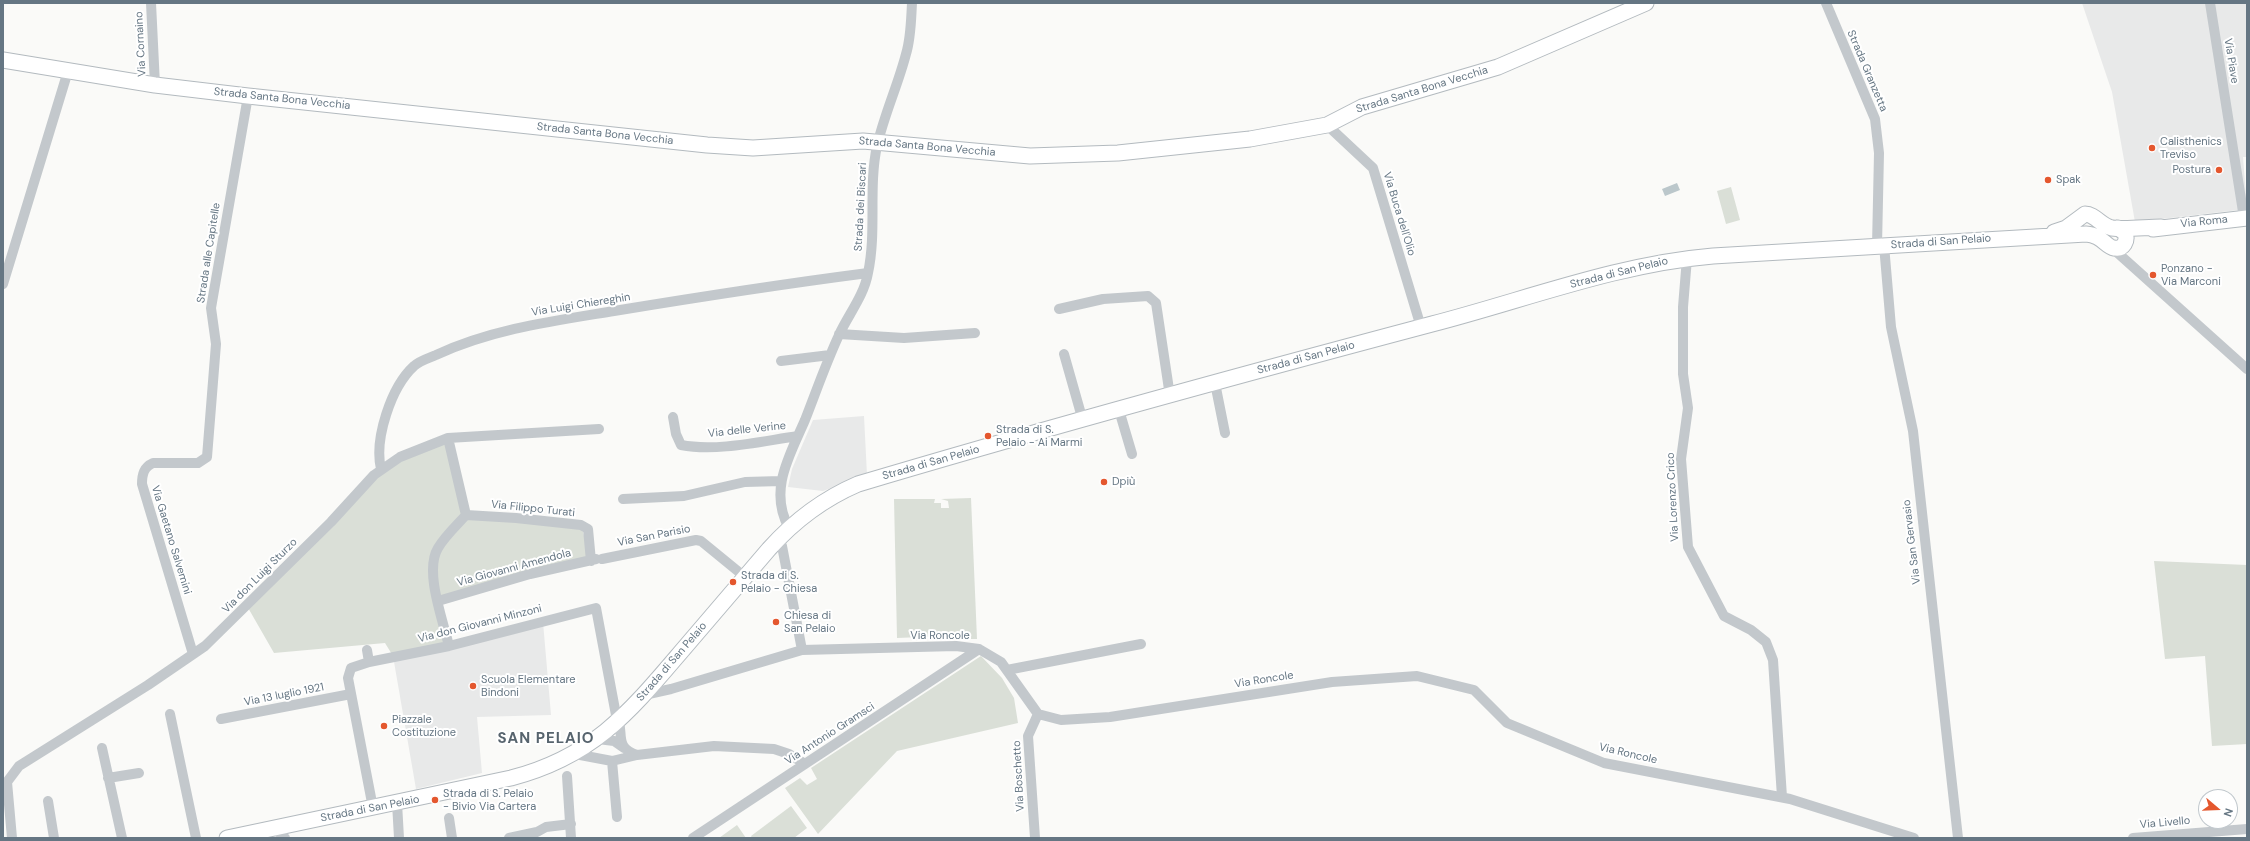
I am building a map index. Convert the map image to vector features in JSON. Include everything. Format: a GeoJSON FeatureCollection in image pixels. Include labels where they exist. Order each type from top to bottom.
{"type":"FeatureCollection","features":[{"type":"Feature","properties":{"kind":"main road","name":"Strada Santa Bona Vecchia"},"geometry":{"type":"LineString","coordinates":[[3,60],[156,85],[248,96],[746,148],[878,142],[1038,156],[1118,153],[1250,139],[1327,125],[1362,107],[1498,67],[1646,3]]}},
{"type":"Feature","properties":{"kind":"main road","name":"Via Roma"},"geometry":{"type":"LineString","coordinates":[[2077,228],[2081,215],[2088,214],[2106,226],[2125,228],[2162,227],[2246,218]]}},
{"type":"Feature","properties":{"kind":"main road","name":"Via Roma"},"geometry":{"type":"LineString","coordinates":[[2124,251],[2136,233],[2162,227]]}},
{"type":"Feature","properties":{"kind":"main road","name":"Strada di San Pelaio"},"geometry":{"type":"LineString","coordinates":[[227,838],[280,833],[373,808],[529,774],[574,754],[598,739],[619,721],[644,695],[789,528],[815,506],[835,494],[858,484],[1215,383],[1607,275],[1687,258],[2036,236],[2077,228]]}},
{"type":"Feature","properties":{"kind":"main road"},"geometry":{"type":"LineString","coordinates":[[2077,228],[2124,251],[2125,228]]}},
{"type":"Feature","properties":{"kind":"street","name":"Via Cornaino"},"geometry":{"type":"LineString","coordinates":[[151,3],[156,85]]}},
{"type":"Feature","properties":{"kind":"street","name":"Strada dei Biscari"},"geometry":{"type":"LineString","coordinates":[[868,273],[872,242],[873,169],[878,142],[907,53],[912,3]]}},
{"type":"Feature","properties":{"kind":"street","name":"Strada Granzetta"},"geometry":{"type":"LineString","coordinates":[[1826,3],[1875,119],[1879,153],[1880,246]]}},
{"type":"Feature","properties":{"kind":"street","name":"Via Piave"},"geometry":{"type":"LineString","coordinates":[[2210,3],[2246,218]]}},
{"type":"Feature","properties":{"kind":"street"},"geometry":{"type":"LineString","coordinates":[[3,284],[68,71]]}},
{"type":"Feature","properties":{"kind":"street","name":"Strada alle Capitelle"},"geometry":{"type":"LineString","coordinates":[[204,461],[207,457],[211,429],[216,344],[211,308],[248,96]]}},
{"type":"Feature","properties":{"kind":"street","name":"Via Buca dell'Olio"},"geometry":{"type":"LineString","coordinates":[[1327,125],[1372,168],[1421,327]]}},
{"type":"Feature","properties":{"kind":"street","name":"Via San Gervasio"},"geometry":{"type":"LineString","coordinates":[[1880,246],[1891,327],[1913,431],[1958,838]]}},
{"type":"Feature","properties":{"kind":"street"},"geometry":{"type":"LineString","coordinates":[[2124,251],[2247,369]]}},
{"type":"Feature","properties":{"kind":"street","name":"Via Lorenzo Crico"},"geometry":{"type":"LineString","coordinates":[[1687,258],[1683,307],[1683,374],[1688,408],[1681,459],[1688,547],[1724,616],[1752,630],[1766,642],[1773,660],[1782,797]]}},
{"type":"Feature","properties":{"kind":"street","name":"Via delle Verine"},"geometry":{"type":"LineString","coordinates":[[789,528],[782,512],[781,481],[785,462],[798,436],[839,334],[864,289],[868,273]]}},
{"type":"Feature","properties":{"kind":"street","name":"Via Luigi Chiereghin"},"geometry":{"type":"LineString","coordinates":[[381,469],[378,455],[385,419],[397,388],[414,366],[458,344],[521,327],[771,285],[868,273]]}},
{"type":"Feature","properties":{"kind":"street"},"geometry":{"type":"LineString","coordinates":[[1059,310],[1103,299],[1148,296],[1156,303],[1170,396]]}},
{"type":"Feature","properties":{"kind":"street"},"geometry":{"type":"LineString","coordinates":[[839,334],[904,338],[975,333]]}},
{"type":"Feature","properties":{"kind":"street"},"geometry":{"type":"LineString","coordinates":[[1064,354],[1083,420]]}},
{"type":"Feature","properties":{"kind":"street"},"geometry":{"type":"LineString","coordinates":[[781,361],[830,355]]}},
{"type":"Feature","properties":{"kind":"street"},"geometry":{"type":"LineString","coordinates":[[1215,383],[1225,433]]}},
{"type":"Feature","properties":{"kind":"street"},"geometry":{"type":"LineString","coordinates":[[1119,410],[1132,454]]}},
{"type":"Feature","properties":{"kind":"street","name":"Via delle Verine"},"geometry":{"type":"LineString","coordinates":[[674,417],[676,434],[681,445],[690,447],[720,446],[798,436]]}},
{"type":"Feature","properties":{"kind":"street","name":"Via don Luigi Sturzo"},"geometry":{"type":"LineString","coordinates":[[12,838],[7,782],[19,766],[148,685],[205,646],[257,596],[381,469],[400,457],[448,438],[599,429]]}},
{"type":"Feature","properties":{"kind":"street"},"geometry":{"type":"LineString","coordinates":[[448,438],[466,515],[438,548],[433,561],[438,601],[450,646]]}},
{"type":"Feature","properties":{"kind":"street","name":"Via Gaetano Salvemini"},"geometry":{"type":"LineString","coordinates":[[194,654],[162,554],[142,484],[142,476],[148,466],[153,463],[198,463],[204,461]]}},
{"type":"Feature","properties":{"kind":"street"},"geometry":{"type":"LineString","coordinates":[[623,499],[684,496],[745,482],[781,481]]}},
{"type":"Feature","properties":{"kind":"street","name":"Via Filippo Turati"},"geometry":{"type":"LineString","coordinates":[[466,515],[516,518],[581,525],[588,529],[596,560]]}},
{"type":"Feature","properties":{"kind":"street"},"geometry":{"type":"LineString","coordinates":[[778,539],[784,553],[802,650]]}},
{"type":"Feature","properties":{"kind":"street","name":"Via San Parisio"},"geometry":{"type":"LineString","coordinates":[[596,560],[696,540],[709,547],[745,578]]}},
{"type":"Feature","properties":{"kind":"street","name":"Via Giovanni Amendola"},"geometry":{"type":"LineString","coordinates":[[438,601],[530,574],[596,560]]}},
{"type":"Feature","properties":{"kind":"street","name":"Via don Giovanni Minzoni"},"geometry":{"type":"LineString","coordinates":[[369,662],[450,646],[596,608],[616,715],[619,721]]}},
{"type":"Feature","properties":{"kind":"street"},"geometry":{"type":"LineString","coordinates":[[1007,670],[1141,644]]}},
{"type":"Feature","properties":{"kind":"street","name":"Via Roncole"},"geometry":{"type":"LineString","coordinates":[[644,695],[671,690],[802,650],[956,646],[979,649],[1001,662],[1038,714],[1061,720],[1110,717],[1332,682],[1417,676],[1474,690],[1507,723],[1604,763],[1782,797],[1914,838]]}},
{"type":"Feature","properties":{"kind":"street","name":"Via Antonio Gramsci"},"geometry":{"type":"LineString","coordinates":[[693,838],[979,649]]}},
{"type":"Feature","properties":{"kind":"street"},"geometry":{"type":"LineString","coordinates":[[367,650],[369,662],[351,668],[348,678],[373,808]]}},
{"type":"Feature","properties":{"kind":"street"},"geometry":{"type":"LineString","coordinates":[[658,679],[671,690]]}},
{"type":"Feature","properties":{"kind":"street","name":"Via 13 luglio 1921"},"geometry":{"type":"LineString","coordinates":[[221,719],[351,694]]}},
{"type":"Feature","properties":{"kind":"street"},"geometry":{"type":"LineString","coordinates":[[170,714],[196,838]]}},
{"type":"Feature","properties":{"kind":"street","name":"Via Boschetto"},"geometry":{"type":"LineString","coordinates":[[1035,838],[1028,736],[1038,714]]}},
{"type":"Feature","properties":{"kind":"street"},"geometry":{"type":"LineString","coordinates":[[619,721],[620,734],[624,748]]}},
{"type":"Feature","properties":{"kind":"street"},"geometry":{"type":"LineString","coordinates":[[598,739],[614,741],[637,755]]}},
{"type":"Feature","properties":{"kind":"street"},"geometry":{"type":"LineString","coordinates":[[574,754],[612,761],[637,755],[722,746],[774,749],[789,754],[805,764]]}},
{"type":"Feature","properties":{"kind":"street"},"geometry":{"type":"LineString","coordinates":[[102,748],[122,838]]}},
{"type":"Feature","properties":{"kind":"street"},"geometry":{"type":"LineString","coordinates":[[612,761],[617,817]]}},
{"type":"Feature","properties":{"kind":"street"},"geometry":{"type":"LineString","coordinates":[[108,778],[139,772]]}},
{"type":"Feature","properties":{"kind":"street"},"geometry":{"type":"LineString","coordinates":[[567,776],[571,838]]}},
{"type":"Feature","properties":{"kind":"street"},"geometry":{"type":"LineString","coordinates":[[48,801],[54,838]]}},
{"type":"Feature","properties":{"kind":"street"},"geometry":{"type":"LineString","coordinates":[[397,803],[399,838]]}},
{"type":"Feature","properties":{"kind":"street"},"geometry":{"type":"LineString","coordinates":[[449,818],[452,838]]}},
{"type":"Feature","properties":{"kind":"street"},"geometry":{"type":"LineString","coordinates":[[509,838],[537,832],[546,827],[571,824]]}},
{"type":"Feature","properties":{"kind":"street","name":"Via Livello"},"geometry":{"type":"LineString","coordinates":[[2134,838],[2247,829]]}},
{"type":"Feature","properties":{"kind":"shaded area"},"geometry":{"type":"Polygon","coordinates":[[[2082,3],[2247,3],[2247,157],[2243,157],[2247,209],[2135,222],[2112,92],[2082,3]]]}},
{"type":"Feature","properties":{"kind":"shaded area"},"geometry":{"type":"Polygon","coordinates":[[[1677,183],[1680,190],[1665,196],[1662,189],[1677,183]]]}},
{"type":"Feature","properties":{"kind":"shaded area"},"geometry":{"type":"Polygon","coordinates":[[[1731,187],[1740,220],[1726,224],[1717,191],[1731,187]]]}},
{"type":"Feature","properties":{"kind":"shaded area"},"geometry":{"type":"Polygon","coordinates":[[[864,416],[867,475],[823,491],[788,487],[792,469],[813,420],[864,416]]]}},
{"type":"Feature","properties":{"kind":"shaded area"},"geometry":{"type":"Polygon","coordinates":[[[448,438],[466,515],[581,525],[591,561],[439,600],[449,646],[393,656],[385,643],[274,653],[247,606],[374,475],[448,438]]]}},
{"type":"Feature","properties":{"kind":"shaded area"},"geometry":{"type":"Polygon","coordinates":[[[971,498],[977,639],[971,639],[971,635],[897,638],[894,499],[935,499],[934,503],[941,503],[941,508],[949,508],[948,501],[941,499],[971,498]]]}},
{"type":"Feature","properties":{"kind":"shaded area"},"geometry":{"type":"Polygon","coordinates":[[[2154,561],[2247,565],[2247,744],[2212,746],[2205,656],[2165,659],[2154,561]]]}},
{"type":"Feature","properties":{"kind":"shaded area","name":"Scuola Elementare Bindoni"},"geometry":{"type":"Polygon","coordinates":[[[543,622],[551,715],[477,717],[482,773],[416,789],[393,656],[543,622]]]}},
{"type":"Feature","properties":{"kind":"shaded area"},"geometry":{"type":"Polygon","coordinates":[[[981,656],[1002,678],[1014,698],[1018,723],[897,751],[818,834],[785,788],[800,778],[807,785],[817,779],[811,768],[981,656]]]}},
{"type":"Feature","properties":{"kind":"shaded area"},"geometry":{"type":"Polygon","coordinates":[[[791,806],[807,828],[794,838],[752,838],[751,836],[791,806]]]}},
{"type":"Feature","properties":{"kind":"shaded area"},"geometry":{"type":"Polygon","coordinates":[[[737,825],[746,838],[719,838],[737,825]]]}},
{"type":"Feature","properties":{"kind":"place","name":"Calisthenics Treviso"},"geometry":{"type":"Point","coordinates":[2152,148]}},
{"type":"Feature","properties":{"kind":"place","name":"Postura"},"geometry":{"type":"Point","coordinates":[2219,170]}},
{"type":"Feature","properties":{"kind":"place","name":"Spak"},"geometry":{"type":"Point","coordinates":[2048,180]}},
{"type":"Feature","properties":{"kind":"place","name":"Ponzano - Via Marconi"},"geometry":{"type":"Point","coordinates":[2153,275]}},
{"type":"Feature","properties":{"kind":"place","name":"Strada di S. Pelaio - Ai Marmi"},"geometry":{"type":"Point","coordinates":[988,436]}},
{"type":"Feature","properties":{"kind":"place","name":"Dpiù"},"geometry":{"type":"Point","coordinates":[1104,482]}},
{"type":"Feature","properties":{"kind":"place","name":"Strada di S. Pelaio - Chiesa"},"geometry":{"type":"Point","coordinates":[733,582]}},
{"type":"Feature","properties":{"kind":"place","name":"Chiesa di San Pelaio"},"geometry":{"type":"Point","coordinates":[776,622]}},
{"type":"Feature","properties":{"kind":"place","name":"Scuola Elementare Bindoni"},"geometry":{"type":"Point","coordinates":[473,686]}},
{"type":"Feature","properties":{"kind":"place","name":"Piazzale Costituzione"},"geometry":{"type":"Point","coordinates":[384,726]}},
{"type":"Feature","properties":{"kind":"place","name":"Strada di S. Pelaio - Bivio Via Cartera"},"geometry":{"type":"Point","coordinates":[435,800]}},
{"type":"Feature","properties":{"kind":"district","name":"SAN PELAIO"},"geometry":{"type":"Point","coordinates":[546,739]}}]}
